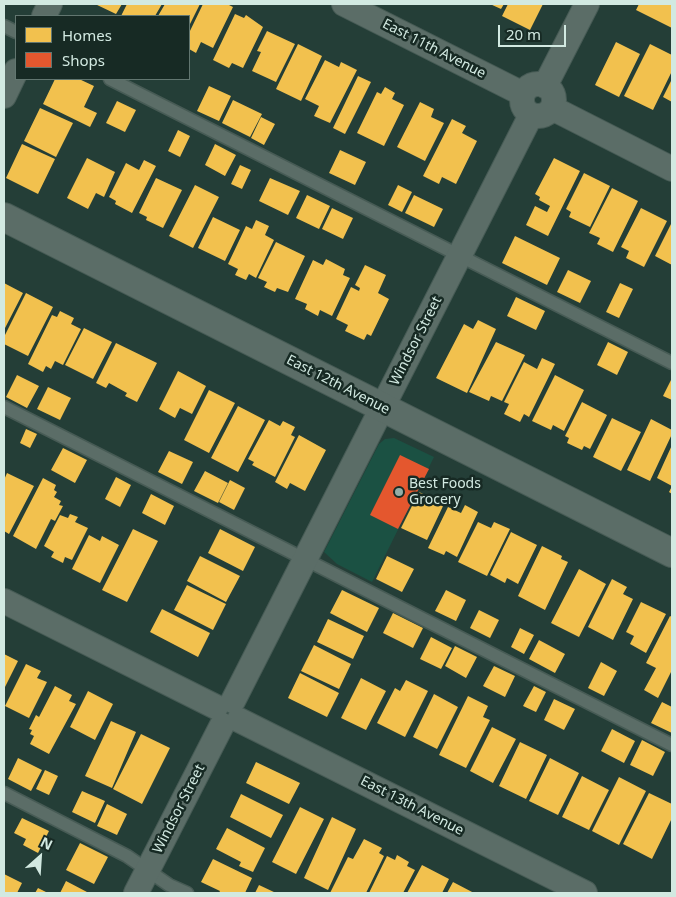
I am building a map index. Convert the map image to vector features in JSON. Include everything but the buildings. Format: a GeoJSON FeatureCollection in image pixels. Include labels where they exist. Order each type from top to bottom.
{"type":"FeatureCollection","features":[{"type":"Feature","properties":{"kind":"street","name":"East 11th Avenue"},"geometry":{"type":"LineString","coordinates":[[344,4],[535,106],[672,169]]}},
{"type":"Feature","properties":{"kind":"street"},"geometry":{"type":"LineString","coordinates":[[535,106],[530,86],[535,84],[545,86],[587,4]]}},
{"type":"Feature","properties":{"kind":"street"},"geometry":{"type":"LineString","coordinates":[[4,96],[15,73]]}},
{"type":"Feature","properties":{"kind":"street","name":"Windsor Street"},"geometry":{"type":"LineString","coordinates":[[136,893],[535,106]]}},
{"type":"Feature","properties":{"kind":"street","name":"East 12th Avenue"},"geometry":{"type":"LineString","coordinates":[[4,217],[672,553]]}},
{"type":"Feature","properties":{"kind":"street","name":"East 13th Avenue"},"geometry":{"type":"LineString","coordinates":[[4,601],[585,893]]}},
{"type":"Feature","properties":{"kind":"lane"},"geometry":{"type":"LineString","coordinates":[[112,80],[672,362]]}},
{"type":"Feature","properties":{"kind":"lane"},"geometry":{"type":"LineString","coordinates":[[4,406],[672,745]]}},
{"type":"Feature","properties":{"kind":"lane"},"geometry":{"type":"LineString","coordinates":[[4,793],[127,856],[187,893]]}},
{"type":"Feature","properties":{"kind":"shaded area"},"geometry":{"type":"Polygon","coordinates":[[[394,438],[434,457],[372,582],[337,564],[324,552],[379,444],[385,439],[394,438]]]}},
{"type":"Feature","properties":{"kind":"place","name":"Best Foods Grocery"},"geometry":{"type":"Point","coordinates":[399,492]}}]}
